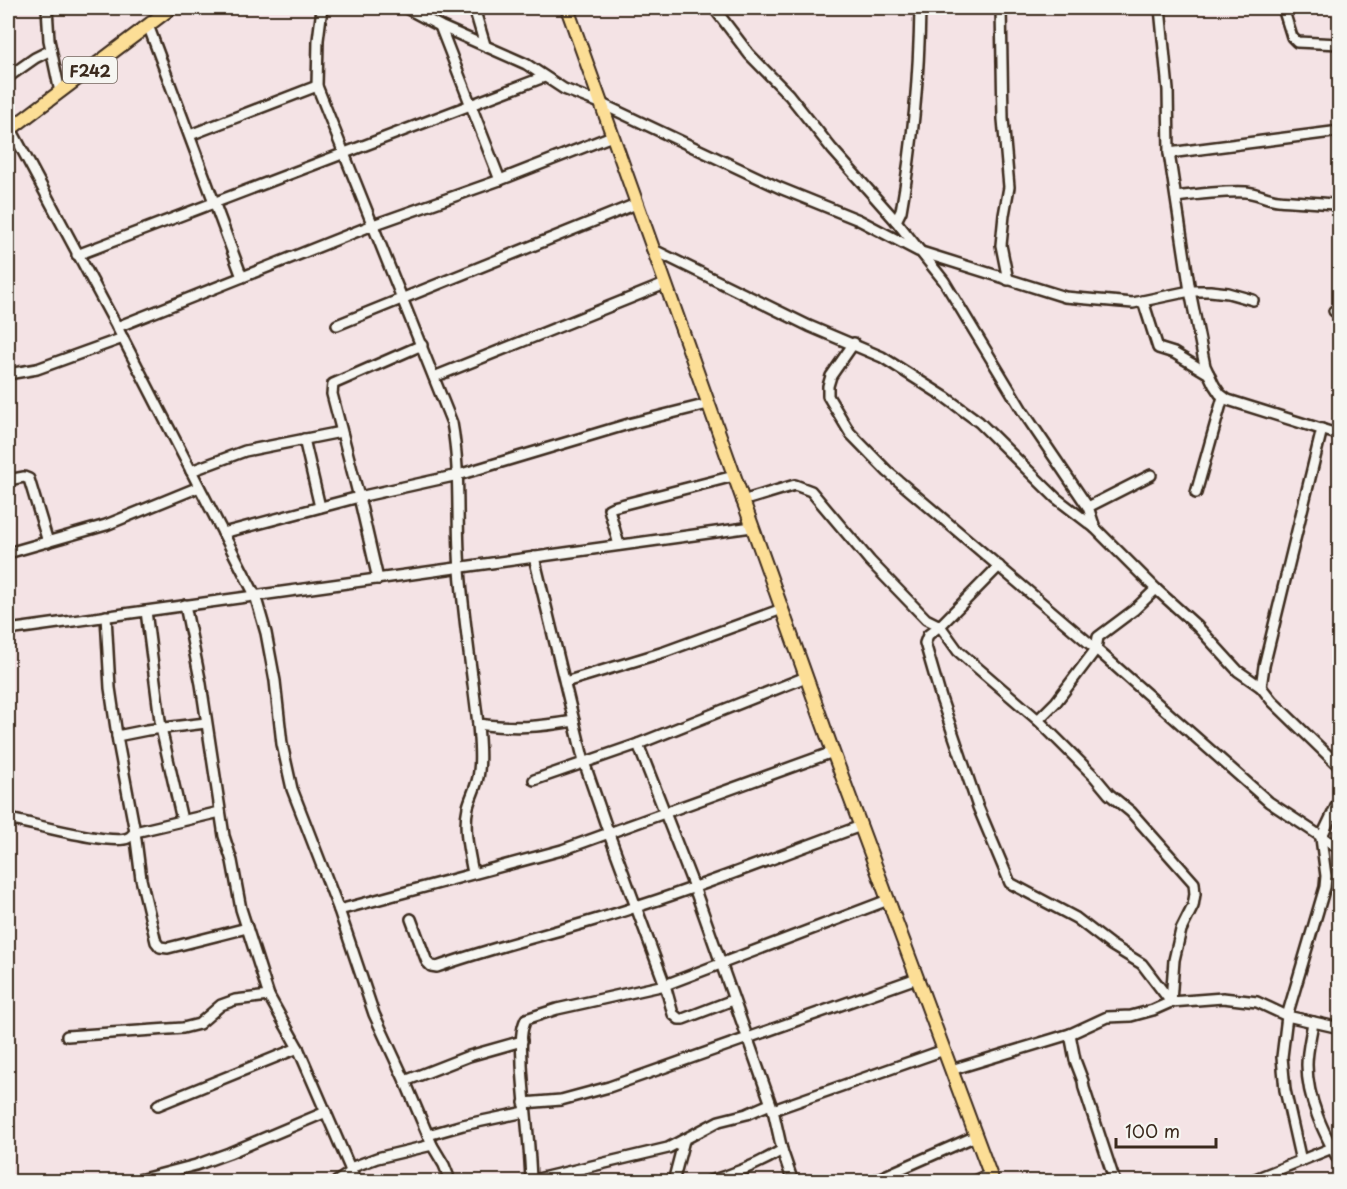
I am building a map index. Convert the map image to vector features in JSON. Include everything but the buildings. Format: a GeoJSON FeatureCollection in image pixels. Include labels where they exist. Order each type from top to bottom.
{"type":"FeatureCollection","features":[{"type":"Feature","properties":{"kind":"main road","name":"F242"},"geometry":{"type":"LineString","coordinates":[[9,130],[171,8]]}},
{"type":"Feature","properties":{"kind":"main road"},"geometry":{"type":"LineString","coordinates":[[567,8],[742,501],[991,1178]]}},
{"type":"Feature","properties":{"kind":"street"},"geometry":{"type":"LineString","coordinates":[[47,8],[51,50],[60,92]]}},
{"type":"Feature","properties":{"kind":"street"},"geometry":{"type":"LineString","coordinates":[[322,8],[318,40],[317,86],[452,423],[457,451],[460,568],[478,724],[479,771],[477,784],[468,807],[467,821],[467,843],[473,873]]}},
{"type":"Feature","properties":{"kind":"street"},"geometry":{"type":"LineString","coordinates":[[406,8],[440,26],[526,64],[564,89],[600,103],[780,188],[859,220],[918,251],[1065,297],[1133,303],[1190,291],[1228,293],[1253,300]]}},
{"type":"Feature","properties":{"kind":"street"},"geometry":{"type":"LineString","coordinates":[[474,8],[485,45]]}},
{"type":"Feature","properties":{"kind":"street"},"geometry":{"type":"LineString","coordinates":[[714,8],[749,54],[789,95],[832,149],[896,221],[944,282],[1022,410],[1088,507],[1095,528]]}},
{"type":"Feature","properties":{"kind":"street"},"geometry":{"type":"LineString","coordinates":[[896,221],[901,211],[913,134],[919,72],[920,8]]}},
{"type":"Feature","properties":{"kind":"street"},"geometry":{"type":"LineString","coordinates":[[1001,8],[1003,119],[1009,188],[1001,245],[1008,280]]}},
{"type":"Feature","properties":{"kind":"street"},"geometry":{"type":"LineString","coordinates":[[1160,8],[1168,90],[1169,153],[1190,291],[1205,366],[1223,397],[1340,435]]}},
{"type":"Feature","properties":{"kind":"street"},"geometry":{"type":"LineString","coordinates":[[1283,8],[1292,37],[1297,42],[1340,44]]}},
{"type":"Feature","properties":{"kind":"street"},"geometry":{"type":"LineString","coordinates":[[148,25],[242,277]]}},
{"type":"Feature","properties":{"kind":"street"},"geometry":{"type":"LineString","coordinates":[[440,26],[500,180]]}},
{"type":"Feature","properties":{"kind":"street"},"geometry":{"type":"LineString","coordinates":[[8,77],[51,50]]}},
{"type":"Feature","properties":{"kind":"street"},"geometry":{"type":"LineString","coordinates":[[77,255],[544,76]]}},
{"type":"Feature","properties":{"kind":"street"},"geometry":{"type":"LineString","coordinates":[[190,135],[317,86]]}},
{"type":"Feature","properties":{"kind":"street"},"geometry":{"type":"LineString","coordinates":[[9,130],[123,338],[255,595],[266,633],[275,681],[282,744],[292,789],[339,910],[374,1014],[432,1145],[444,1165],[448,1175],[447,1182]]}},
{"type":"Feature","properties":{"kind":"street"},"geometry":{"type":"LineString","coordinates":[[1169,153],[1340,131]]}},
{"type":"Feature","properties":{"kind":"street"},"geometry":{"type":"LineString","coordinates":[[117,327],[373,225],[500,180],[612,136]]}},
{"type":"Feature","properties":{"kind":"street"},"geometry":{"type":"LineString","coordinates":[[1176,197],[1225,192],[1250,193],[1279,200],[1316,201],[1340,205]]}},
{"type":"Feature","properties":{"kind":"street"},"geometry":{"type":"LineString","coordinates":[[337,325],[636,204]]}},
{"type":"Feature","properties":{"kind":"street"},"geometry":{"type":"LineString","coordinates":[[652,249],[809,326],[854,343],[882,357],[945,397],[979,422],[1056,498],[1095,528],[1156,590],[1197,626],[1238,671],[1261,687],[1272,701],[1340,767]]}},
{"type":"Feature","properties":{"kind":"street"},"geometry":{"type":"LineString","coordinates":[[434,377],[665,284]]}},
{"type":"Feature","properties":{"kind":"street"},"geometry":{"type":"LineString","coordinates":[[1143,301],[1158,348],[1174,353],[1209,374]]}},
{"type":"Feature","properties":{"kind":"street"},"geometry":{"type":"LineString","coordinates":[[8,374],[37,369],[123,338]]}},
{"type":"Feature","properties":{"kind":"street"},"geometry":{"type":"LineString","coordinates":[[854,343],[831,376],[828,386],[828,396],[850,433],[888,472],[1269,802],[1340,849]]}},
{"type":"Feature","properties":{"kind":"street"},"geometry":{"type":"LineString","coordinates":[[378,579],[332,394],[333,384],[422,345]]}},
{"type":"Feature","properties":{"kind":"street"},"geometry":{"type":"LineString","coordinates":[[1196,493],[1223,397]]}},
{"type":"Feature","properties":{"kind":"street"},"geometry":{"type":"LineString","coordinates":[[223,533],[458,474],[632,423],[708,404]]}},
{"type":"Feature","properties":{"kind":"street"},"geometry":{"type":"LineString","coordinates":[[1261,687],[1264,666],[1322,429]]}},
{"type":"Feature","properties":{"kind":"street"},"geometry":{"type":"LineString","coordinates":[[191,471],[245,451],[341,432]]}},
{"type":"Feature","properties":{"kind":"street"},"geometry":{"type":"LineString","coordinates":[[304,438],[320,507]]}},
{"type":"Feature","properties":{"kind":"street"},"geometry":{"type":"LineString","coordinates":[[1088,507],[1152,475]]}},
{"type":"Feature","properties":{"kind":"street"},"geometry":{"type":"LineString","coordinates":[[619,545],[609,509],[734,476]]}},
{"type":"Feature","properties":{"kind":"street"},"geometry":{"type":"LineString","coordinates":[[8,480],[24,477],[28,480],[48,542]]}},
{"type":"Feature","properties":{"kind":"street"},"geometry":{"type":"LineString","coordinates":[[742,501],[795,485],[811,491],[870,561],[926,618],[940,626],[958,651],[1038,720],[1109,794],[1131,812],[1194,883],[1196,894],[1193,906],[1181,930],[1174,960],[1171,1002]]}},
{"type":"Feature","properties":{"kind":"street"},"geometry":{"type":"LineString","coordinates":[[8,553],[106,525],[199,487]]}},
{"type":"Feature","properties":{"kind":"street"},"geometry":{"type":"LineString","coordinates":[[8,630],[752,527]]}},
{"type":"Feature","properties":{"kind":"street"},"geometry":{"type":"LineString","coordinates":[[534,557],[584,762],[665,985],[673,1014],[679,1019],[733,1000]]}},
{"type":"Feature","properties":{"kind":"street"},"geometry":{"type":"LineString","coordinates":[[999,566],[940,626],[928,635],[925,643],[978,807],[1010,883],[1076,918],[1111,945],[1142,964],[1171,1002]]}},
{"type":"Feature","properties":{"kind":"street"},"geometry":{"type":"LineString","coordinates":[[1038,720],[1056,702],[1096,650],[1098,637],[1156,590]]}},
{"type":"Feature","properties":{"kind":"street"},"geometry":{"type":"LineString","coordinates":[[185,605],[220,812],[241,909],[269,996],[298,1048],[356,1182]]}},
{"type":"Feature","properties":{"kind":"street"},"geometry":{"type":"LineString","coordinates":[[565,682],[664,652],[782,609]]}},
{"type":"Feature","properties":{"kind":"street"},"geometry":{"type":"LineString","coordinates":[[146,611],[161,728],[182,820]]}},
{"type":"Feature","properties":{"kind":"street"},"geometry":{"type":"LineString","coordinates":[[106,616],[117,736],[135,832],[141,879],[156,942],[160,947],[168,948],[247,928]]}},
{"type":"Feature","properties":{"kind":"street"},"geometry":{"type":"LineString","coordinates":[[534,780],[638,744],[806,677]]}},
{"type":"Feature","properties":{"kind":"street"},"geometry":{"type":"LineString","coordinates":[[478,724],[509,729],[574,721]]}},
{"type":"Feature","properties":{"kind":"street"},"geometry":{"type":"LineString","coordinates":[[117,736],[206,723]]}},
{"type":"Feature","properties":{"kind":"street"},"geometry":{"type":"LineString","coordinates":[[638,744],[694,887],[772,1107],[782,1150],[793,1182]]}},
{"type":"Feature","properties":{"kind":"street"},"geometry":{"type":"LineString","coordinates":[[339,910],[562,850],[833,752]]}},
{"type":"Feature","properties":{"kind":"street"},"geometry":{"type":"LineString","coordinates":[[1301,1161],[1285,1090],[1282,1057],[1287,1016],[1325,887],[1322,838],[1340,798]]}},
{"type":"Feature","properties":{"kind":"street"},"geometry":{"type":"LineString","coordinates":[[8,819],[95,838],[122,839],[135,832],[220,812]]}},
{"type":"Feature","properties":{"kind":"street"},"geometry":{"type":"LineString","coordinates":[[411,919],[427,962],[436,967],[519,940],[579,926],[636,908],[861,826]]}},
{"type":"Feature","properties":{"kind":"street"},"geometry":{"type":"LineString","coordinates":[[888,900],[665,985],[531,1016],[524,1024],[522,1041],[529,1181],[668,1148],[719,1121],[772,1107],[944,1050]]}},
{"type":"Feature","properties":{"kind":"street"},"geometry":{"type":"LineString","coordinates":[[428,1135],[609,1087],[917,978]]}},
{"type":"Feature","properties":{"kind":"street"},"geometry":{"type":"LineString","coordinates":[[67,1036],[183,1028],[199,1024],[221,1005],[235,1000],[269,996]]}},
{"type":"Feature","properties":{"kind":"street"},"geometry":{"type":"LineString","coordinates":[[951,1070],[1070,1034],[1107,1017],[1131,1016],[1171,1002],[1222,998],[1257,1002],[1287,1016],[1340,1028]]}},
{"type":"Feature","properties":{"kind":"street"},"geometry":{"type":"LineString","coordinates":[[1313,1022],[1307,1062],[1308,1086],[1316,1113],[1340,1163]]}},
{"type":"Feature","properties":{"kind":"street"},"geometry":{"type":"LineString","coordinates":[[1070,1034],[1083,1088],[1115,1182]]}},
{"type":"Feature","properties":{"kind":"street"},"geometry":{"type":"LineString","coordinates":[[405,1081],[469,1056],[522,1041]]}},
{"type":"Feature","properties":{"kind":"street"},"geometry":{"type":"LineString","coordinates":[[158,1105],[298,1048]]}},
{"type":"Feature","properties":{"kind":"street"},"geometry":{"type":"LineString","coordinates":[[131,1182],[229,1154],[326,1112]]}},
{"type":"Feature","properties":{"kind":"street"},"geometry":{"type":"LineString","coordinates":[[871,1182],[976,1136]]}},
{"type":"Feature","properties":{"kind":"street"},"geometry":{"type":"LineString","coordinates":[[673,1182],[684,1140]]}},
{"type":"Feature","properties":{"kind":"street"},"geometry":{"type":"LineString","coordinates":[[336,1182],[350,1170],[377,1158],[432,1145]]}},
{"type":"Feature","properties":{"kind":"street"},"geometry":{"type":"LineString","coordinates":[[1248,1182],[1332,1148]]}},
{"type":"Feature","properties":{"kind":"street"},"geometry":{"type":"LineString","coordinates":[[707,1182],[734,1174],[782,1150]]}},
{"type":"Feature","properties":{"kind":"street"},"geometry":{"type":"LineString","coordinates":[[972,1182],[991,1178]]}}]}
